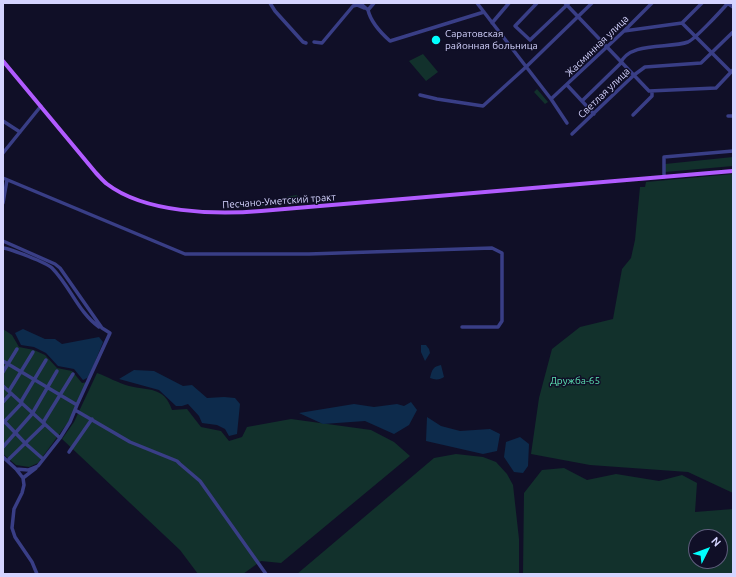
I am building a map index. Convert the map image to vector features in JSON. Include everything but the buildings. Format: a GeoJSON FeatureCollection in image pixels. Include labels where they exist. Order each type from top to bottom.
{"type":"FeatureCollection","features":[{"type":"Feature","properties":{"kind":"main road","name":"Песчано-Уметский тракт"},"geometry":{"type":"LineString","coordinates":[[3,62],[96,173],[107,184],[133,198],[196,212],[243,213],[733,171]]}},
{"type":"Feature","properties":{"kind":"street"},"geometry":{"type":"LineString","coordinates":[[270,3],[303,42],[306,43]]}},
{"type":"Feature","properties":{"kind":"street"},"geometry":{"type":"LineString","coordinates":[[360,3],[368,10],[377,30],[390,42],[484,12]]}},
{"type":"Feature","properties":{"kind":"street"},"geometry":{"type":"LineString","coordinates":[[368,10],[374,3]]}},
{"type":"Feature","properties":{"kind":"street"},"geometry":{"type":"LineString","coordinates":[[476,3],[551,99],[567,123]]}},
{"type":"Feature","properties":{"kind":"street"},"geometry":{"type":"LineString","coordinates":[[492,23],[509,3]]}},
{"type":"Feature","properties":{"kind":"street"},"geometry":{"type":"LineString","coordinates":[[537,3],[515,26],[530,40],[567,4],[651,91],[652,96],[633,115]]}},
{"type":"Feature","properties":{"kind":"street"},"geometry":{"type":"LineString","coordinates":[[420,95],[483,106],[592,3]]}},
{"type":"Feature","properties":{"kind":"street","name":"Жасминная улица"},"geometry":{"type":"LineString","coordinates":[[551,99],[608,47],[652,3]]}},
{"type":"Feature","properties":{"kind":"street"},"geometry":{"type":"LineString","coordinates":[[624,31],[682,23],[702,3]]}},
{"type":"Feature","properties":{"kind":"street"},"geometry":{"type":"LineString","coordinates":[[582,101],[632,51],[689,42],[728,3],[733,7]]}},
{"type":"Feature","properties":{"kind":"street"},"geometry":{"type":"LineString","coordinates":[[314,42],[322,42],[353,6],[357,5],[368,10]]}},
{"type":"Feature","properties":{"kind":"street"},"geometry":{"type":"LineString","coordinates":[[651,91],[716,88],[732,71],[682,23]]}},
{"type":"Feature","properties":{"kind":"street","name":"Светлая улица"},"geometry":{"type":"LineString","coordinates":[[572,134],[634,75],[645,67],[701,63],[733,32]]}},
{"type":"Feature","properties":{"kind":"street"},"geometry":{"type":"LineString","coordinates":[[567,85],[594,114]]}},
{"type":"Feature","properties":{"kind":"street"},"geometry":{"type":"LineString","coordinates":[[3,153],[41,106]]}},
{"type":"Feature","properties":{"kind":"street"},"geometry":{"type":"LineString","coordinates":[[728,116],[733,116]]}},
{"type":"Feature","properties":{"kind":"street"},"geometry":{"type":"LineString","coordinates":[[3,121],[20,132]]}},
{"type":"Feature","properties":{"kind":"street"},"geometry":{"type":"LineString","coordinates":[[664,177],[664,157],[733,151]]}},
{"type":"Feature","properties":{"kind":"street"},"geometry":{"type":"LineString","coordinates":[[3,203],[5,179],[185,254],[309,254],[492,248],[502,254],[502,321],[498,327],[462,327]]}},
{"type":"Feature","properties":{"kind":"street"},"geometry":{"type":"LineString","coordinates":[[3,241],[9,249]]}},
{"type":"Feature","properties":{"kind":"street"},"geometry":{"type":"LineString","coordinates":[[3,241],[55,264],[60,268],[102,328]]}},
{"type":"Feature","properties":{"kind":"street"},"geometry":{"type":"LineString","coordinates":[[3,248],[9,249],[52,268],[90,319],[110,333],[70,422],[60,438],[38,466],[23,478]]}},
{"type":"Feature","properties":{"kind":"street"},"geometry":{"type":"LineString","coordinates":[[3,372],[18,349]]}},
{"type":"Feature","properties":{"kind":"street"},"geometry":{"type":"LineString","coordinates":[[3,402],[33,352]]}},
{"type":"Feature","properties":{"kind":"street"},"geometry":{"type":"LineString","coordinates":[[43,460],[4,422],[21,404],[46,360]]}},
{"type":"Feature","properties":{"kind":"street"},"geometry":{"type":"LineString","coordinates":[[3,361],[77,405]]}},
{"type":"Feature","properties":{"kind":"street"},"geometry":{"type":"LineString","coordinates":[[3,447],[32,414],[57,371]]}},
{"type":"Feature","properties":{"kind":"street"},"geometry":{"type":"LineString","coordinates":[[9,459],[44,425],[44,421],[73,374]]}},
{"type":"Feature","properties":{"kind":"street"},"geometry":{"type":"LineString","coordinates":[[3,386],[60,438]]}},
{"type":"Feature","properties":{"kind":"street"},"geometry":{"type":"LineString","coordinates":[[75,410],[130,442],[177,461],[200,481],[266,574]]}},
{"type":"Feature","properties":{"kind":"street"},"geometry":{"type":"LineString","coordinates":[[69,452],[92,419]]}},
{"type":"Feature","properties":{"kind":"street"},"geometry":{"type":"LineString","coordinates":[[3,457],[23,478],[24,485],[14,509],[12,528],[15,537],[32,562],[37,574]]}},
{"type":"Feature","properties":{"kind":"street"},"geometry":{"type":"LineString","coordinates":[[16,469],[28,470],[38,466]]}},
{"type":"Feature","properties":{"kind":"green space"},"geometry":{"type":"Polygon","coordinates":[[[423,54],[438,72],[426,81],[409,61],[423,54]]]}},
{"type":"Feature","properties":{"kind":"green space"},"geometry":{"type":"Polygon","coordinates":[[[537,89],[548,102],[545,104],[534,92],[537,89]]]}},
{"type":"Feature","properties":{"kind":"green space"},"geometry":{"type":"Polygon","coordinates":[[[733,157],[733,166],[665,172],[665,164],[733,157]]]}},
{"type":"Feature","properties":{"kind":"green space","name":"Дружба-65"},"geometry":{"type":"Polygon","coordinates":[[[733,174],[733,493],[688,472],[590,465],[531,454],[539,398],[552,349],[580,327],[613,319],[622,269],[631,258],[635,240],[640,187],[645,187],[646,182],[733,174]]]}},
{"type":"Feature","properties":{"kind":"green space"},"geometry":{"type":"Polygon","coordinates":[[[296,195],[305,199],[304,203],[228,208],[230,202],[243,201],[253,204],[296,195]]]}},
{"type":"Feature","properties":{"kind":"green space"},"geometry":{"type":"Polygon","coordinates":[[[3,329],[12,335],[19,347],[34,350],[45,355],[57,368],[72,371],[82,383],[88,382],[69,421],[38,463],[29,467],[16,465],[3,454],[3,329]]]}},
{"type":"Feature","properties":{"kind":"green space"},"geometry":{"type":"Polygon","coordinates":[[[97,373],[125,385],[149,389],[160,393],[169,402],[172,410],[187,409],[201,427],[221,431],[229,441],[242,437],[247,427],[291,419],[371,430],[394,442],[410,456],[281,563],[261,561],[243,574],[198,574],[180,550],[62,439],[74,422],[97,373]]]}},
{"type":"Feature","properties":{"kind":"green space"},"geometry":{"type":"Polygon","coordinates":[[[456,454],[483,457],[496,462],[507,474],[513,485],[519,539],[519,574],[297,574],[434,458],[456,454]]]}},
{"type":"Feature","properties":{"kind":"green space"},"geometry":{"type":"Polygon","coordinates":[[[564,468],[587,480],[616,474],[659,481],[682,475],[697,483],[695,512],[733,509],[733,574],[523,574],[524,493],[542,470],[564,468]]]}},
{"type":"Feature","properties":{"kind":"water"},"geometry":{"type":"Polygon","coordinates":[[[23,329],[45,339],[55,339],[62,344],[99,337],[103,342],[89,377],[83,380],[74,369],[58,366],[46,353],[34,347],[21,345],[15,333],[23,329]]]}},
{"type":"Feature","properties":{"kind":"water"},"geometry":{"type":"Polygon","coordinates":[[[421,345],[426,345],[430,353],[425,361],[421,352],[421,345]]]}},
{"type":"Feature","properties":{"kind":"water"},"geometry":{"type":"Polygon","coordinates":[[[441,365],[444,377],[441,379],[430,378],[433,369],[441,365]]]}},
{"type":"Feature","properties":{"kind":"water"},"geometry":{"type":"Polygon","coordinates":[[[134,370],[154,371],[183,386],[192,385],[207,398],[235,398],[240,404],[237,434],[229,436],[225,429],[217,425],[202,423],[199,416],[188,404],[176,406],[159,390],[119,379],[134,370]]]}},
{"type":"Feature","properties":{"kind":"water"},"geometry":{"type":"Polygon","coordinates":[[[411,402],[417,410],[409,425],[394,434],[365,421],[323,424],[299,413],[354,404],[374,407],[397,404],[404,406],[411,402]]]}},
{"type":"Feature","properties":{"kind":"water"},"geometry":{"type":"Polygon","coordinates":[[[427,417],[441,426],[460,431],[490,429],[500,434],[497,451],[483,454],[426,441],[427,417]]]}},
{"type":"Feature","properties":{"kind":"water"},"geometry":{"type":"Polygon","coordinates":[[[520,437],[529,444],[528,466],[523,473],[514,472],[504,457],[506,442],[520,437]]]}},
{"type":"Feature","properties":{"kind":"place","name":"Саратовская районная больница"},"geometry":{"type":"Point","coordinates":[436,40]}}]}
